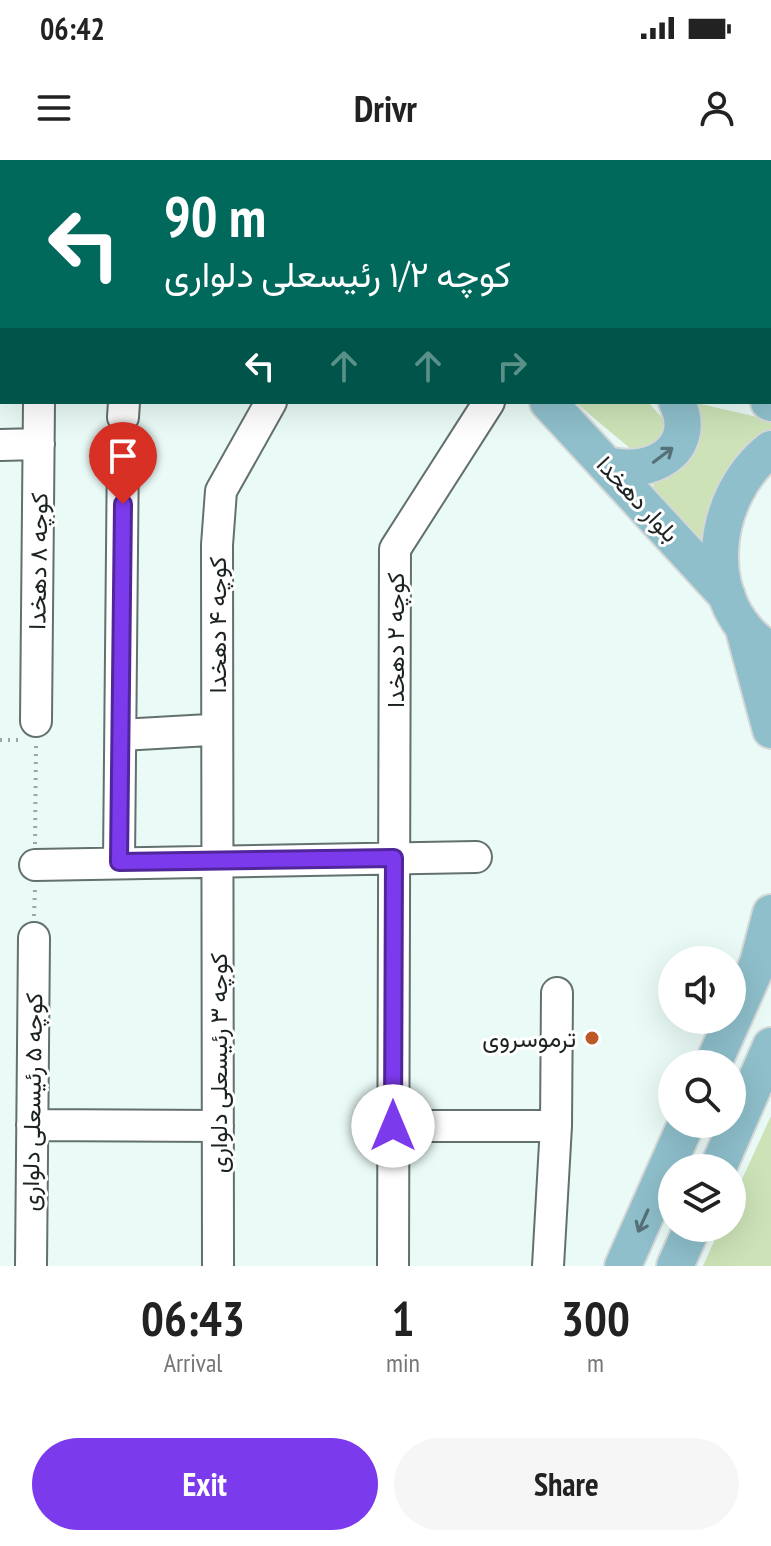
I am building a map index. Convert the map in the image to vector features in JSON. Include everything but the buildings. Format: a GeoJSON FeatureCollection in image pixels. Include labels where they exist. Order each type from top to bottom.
{"type":"FeatureCollection","features":[{"type":"Feature","properties":{"kind":"main road","name":"بلوار دهخدا"},"geometry":{"type":"LineString","coordinates":[[550,404],[771,651]]}},
{"type":"Feature","properties":{"kind":"main road"},"geometry":{"type":"LineString","coordinates":[[605,464],[627,471],[665,457],[682,438],[683,414],[678,404]]}},
{"type":"Feature","properties":{"kind":"main road"},"geometry":{"type":"LineString","coordinates":[[771,449],[745,473],[729,501],[720,532],[720,565],[771,730]]}},
{"type":"Feature","properties":{"kind":"main road"},"geometry":{"type":"LineString","coordinates":[[719,1050],[758,963],[771,913]]}},
{"type":"Feature","properties":{"kind":"main road"},"geometry":{"type":"LineString","coordinates":[[724,1154],[771,1046]]}},
{"type":"Feature","properties":{"kind":"main road"},"geometry":{"type":"LineString","coordinates":[[623,1266],[680,1138]]}},
{"type":"Feature","properties":{"kind":"main road"},"geometry":{"type":"LineString","coordinates":[[675,1266],[686,1242]]}},
{"type":"Feature","properties":{"kind":"street","name":"کوچه ۸ دهخدا"},"geometry":{"type":"LineString","coordinates":[[36,721],[39,404]]}},
{"type":"Feature","properties":{"kind":"street","name":"کوچه ۴ دهخدا"},"geometry":{"type":"LineString","coordinates":[[218,861],[221,491],[270,404]]}},
{"type":"Feature","properties":{"kind":"street","name":"کوچه ۲ دهخدا"},"geometry":{"type":"LineString","coordinates":[[393,1266],[395,549],[488,404]]}},
{"type":"Feature","properties":{"kind":"street"},"geometry":{"type":"LineString","coordinates":[[119,862],[123,422]]}},
{"type":"Feature","properties":{"kind":"street"},"geometry":{"type":"LineString","coordinates":[[0,445],[39,444]]}},
{"type":"Feature","properties":{"kind":"street"},"geometry":{"type":"LineString","coordinates":[[121,735],[209,730]]}},
{"type":"Feature","properties":{"kind":"street"},"geometry":{"type":"LineString","coordinates":[[35,865],[476,857]]}},
{"type":"Feature","properties":{"kind":"street","name":"کوچه ۳ رئیسعلی دلواری"},"geometry":{"type":"LineString","coordinates":[[218,861],[218,1266]]}},
{"type":"Feature","properties":{"kind":"street","name":"کوچه ۵ رئیسعلی دلواری"},"geometry":{"type":"LineString","coordinates":[[31,1266],[34,938]]}},
{"type":"Feature","properties":{"kind":"street"},"geometry":{"type":"LineString","coordinates":[[548,1266],[556,1126],[557,993]]}},
{"type":"Feature","properties":{"kind":"street"},"geometry":{"type":"LineString","coordinates":[[32,1125],[218,1126]]}},
{"type":"Feature","properties":{"kind":"street"},"geometry":{"type":"LineString","coordinates":[[393,1126],[556,1126]]}},
{"type":"Feature","properties":{"kind":"path"},"geometry":{"type":"LineString","coordinates":[[34,938],[36,721]]}},
{"type":"Feature","properties":{"kind":"green space"},"geometry":{"type":"Polygon","coordinates":[[[577,404],[650,404],[664,420],[662,435],[651,446],[632,450],[577,404]]]}},
{"type":"Feature","properties":{"kind":"green space"},"geometry":{"type":"Polygon","coordinates":[[[691,404],[771,420],[771,438],[709,550],[654,494],[653,477],[691,404]]]}},
{"type":"Feature","properties":{"kind":"green space"},"geometry":{"type":"Polygon","coordinates":[[[771,1116],[771,1266],[703,1266],[714,1242],[746,1242],[746,1170],[771,1116]]]}},
{"type":"Feature","properties":{"kind":"place","name":"ترموسروی"},"geometry":{"type":"Point","coordinates":[592,1038]}},
{"type":"Feature","properties":{"kind":"route"},"geometry":{"type":"LineString","coordinates":[[123,504],[119,862],[394,858],[393,1126]]}}]}
